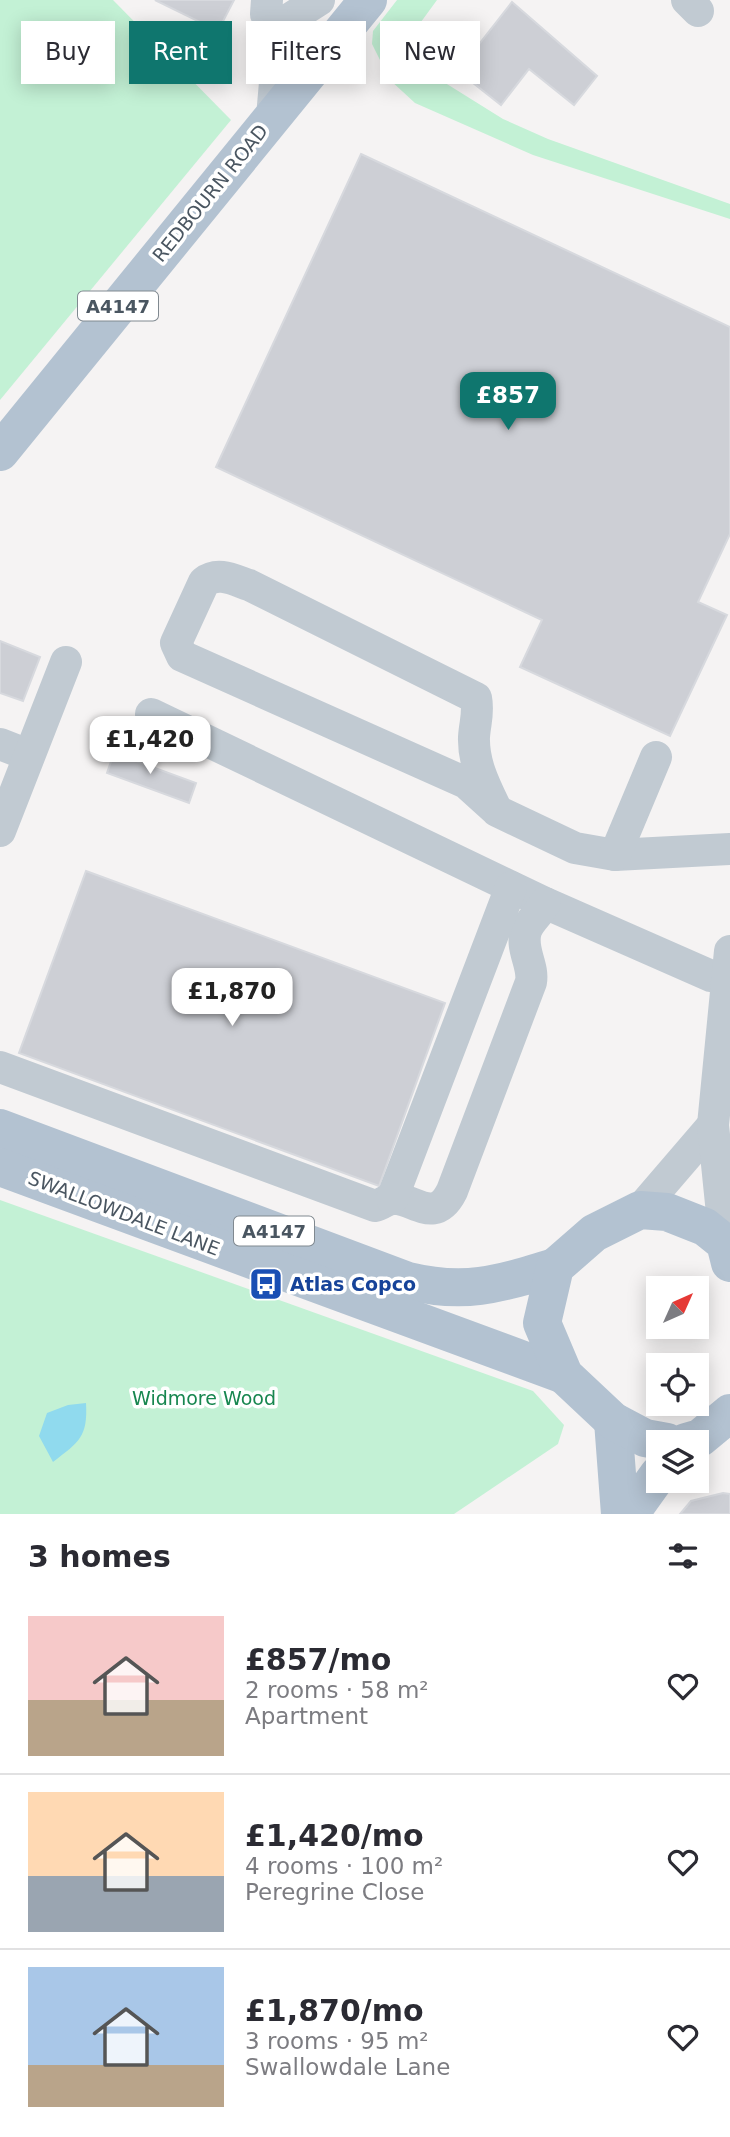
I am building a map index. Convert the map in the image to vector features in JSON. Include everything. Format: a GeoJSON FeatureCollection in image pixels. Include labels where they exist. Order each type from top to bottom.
{"type":"FeatureCollection","features":[{"type":"Feature","properties":{"kind":"main road","name":"REDBOURN ROAD"},"geometry":{"type":"LineString","coordinates":[[0,452],[368,0]]}},
{"type":"Feature","properties":{"kind":"main road","name":"SWALLOWDALE LANE"},"geometry":{"type":"LineString","coordinates":[[0,1128],[408,1281],[441,1289],[493,1286],[555,1267]]}},
{"type":"Feature","properties":{"kind":"main road","name":"SWALLOWDALE LANE"},"geometry":{"type":"LineString","coordinates":[[0,1167],[564,1375]]}},
{"type":"Feature","properties":{"kind":"main road"},"geometry":{"type":"LineString","coordinates":[[646,1438],[613,1420],[564,1375],[542,1323],[555,1267],[594,1233],[640,1210],[667,1212],[705,1227],[728,1253]]}},
{"type":"Feature","properties":{"kind":"main road"},"geometry":{"type":"LineString","coordinates":[[709,1430],[730,1413]]}},
{"type":"Feature","properties":{"kind":"main road"},"geometry":{"type":"LineString","coordinates":[[613,1420],[620,1514]]}},
{"type":"Feature","properties":{"kind":"main road"},"geometry":{"type":"LineString","coordinates":[[630,1514],[646,1492]]}},
{"type":"Feature","properties":{"kind":"street"},"geometry":{"type":"LineString","coordinates":[[272,117],[274,13],[319,0]]}},
{"type":"Feature","properties":{"kind":"street"},"geometry":{"type":"LineString","coordinates":[[497,811],[480,777],[474,738],[480,713],[476,698],[250,585],[220,576],[211,576],[204,582],[176,643],[182,656],[466,783],[497,811],[575,848],[615,855],[730,849]]}},
{"type":"Feature","properties":{"kind":"street"},"geometry":{"type":"LineString","coordinates":[[0,831],[14,750],[66,662]]}},
{"type":"Feature","properties":{"kind":"street"},"geometry":{"type":"LineString","coordinates":[[152,714],[545,903],[711,976],[728,965]]}},
{"type":"Feature","properties":{"kind":"street"},"geometry":{"type":"LineString","coordinates":[[615,855],[656,757]]}},
{"type":"Feature","properties":{"kind":"street"},"geometry":{"type":"LineString","coordinates":[[392,1199],[511,887]]}},
{"type":"Feature","properties":{"kind":"street"},"geometry":{"type":"LineString","coordinates":[[0,1067],[375,1206],[392,1199],[423,1208],[435,1208],[449,1198],[531,982],[532,974],[524,934],[545,903]]}},
{"type":"Feature","properties":{"kind":"street"},"geometry":{"type":"LineString","coordinates":[[728,965],[713,1125],[728,1253]]}},
{"type":"Feature","properties":{"kind":"street"},"geometry":{"type":"LineString","coordinates":[[640,1210],[713,1125]]}},
{"type":"Feature","properties":{"kind":"green space"},"geometry":{"type":"Polygon","coordinates":[[[0,0],[113,0],[134,21],[129,21],[129,84],[196,84],[231,120],[0,400],[0,0]]]}},
{"type":"Feature","properties":{"kind":"green space"},"geometry":{"type":"Polygon","coordinates":[[[397,0],[437,0],[422,21],[381,21],[397,0]]]}},
{"type":"Feature","properties":{"kind":"green space"},"geometry":{"type":"Polygon","coordinates":[[[380,22],[380,60],[372,44],[373,31],[380,22]]]}},
{"type":"Feature","properties":{"kind":"green space"},"geometry":{"type":"Polygon","coordinates":[[[394,84],[447,84],[503,119],[548,139],[730,204],[730,219],[533,155],[415,103],[394,84]]]}},
{"type":"Feature","properties":{"kind":"green space","name":"Widmore Wood"},"geometry":{"type":"Polygon","coordinates":[[[0,1200],[533,1391],[564,1425],[558,1444],[454,1514],[0,1514],[0,1200]]]}},
{"type":"Feature","properties":{"kind":"water"},"geometry":{"type":"Polygon","coordinates":[[[86,1403],[85,1424],[80,1438],[53,1462],[39,1436],[47,1413],[68,1405],[86,1403]]]}},
{"type":"Feature","properties":{"kind":"building"},"geometry":{"type":"Polygon","coordinates":[[[155,0],[234,0],[223,21],[198,21],[155,0]]]}},
{"type":"Feature","properties":{"kind":"building"},"geometry":{"type":"Polygon","coordinates":[[[512,2],[597,76],[574,105],[529,69],[501,105],[474,84],[480,84],[480,43],[512,2]]]}},
{"type":"Feature","properties":{"kind":"building"},"geometry":{"type":"Polygon","coordinates":[[[361,154],[730,327],[730,534],[698,602],[727,615],[670,736],[520,667],[542,620],[216,467],[361,154]]]}},
{"type":"Feature","properties":{"kind":"building"},"geometry":{"type":"Polygon","coordinates":[[[0,641],[40,657],[23,701],[0,693],[0,641]]]}},
{"type":"Feature","properties":{"kind":"building"},"geometry":{"type":"Polygon","coordinates":[[[125,748],[139,753],[136,761],[196,783],[189,803],[107,773],[114,753],[122,756],[125,748]]]}},
{"type":"Feature","properties":{"kind":"building"},"geometry":{"type":"Polygon","coordinates":[[[86,871],[445,1003],[379,1186],[19,1053],[86,871]]]}},
{"type":"Feature","properties":{"kind":"building"},"geometry":{"type":"Polygon","coordinates":[[[723,1493],[730,1494],[730,1514],[680,1514],[691,1501],[723,1493]]]}},
{"type":"Feature","properties":{"kind":"place","name":"Atlas Copco"},"geometry":{"type":"Point","coordinates":[266,1284]}}]}
